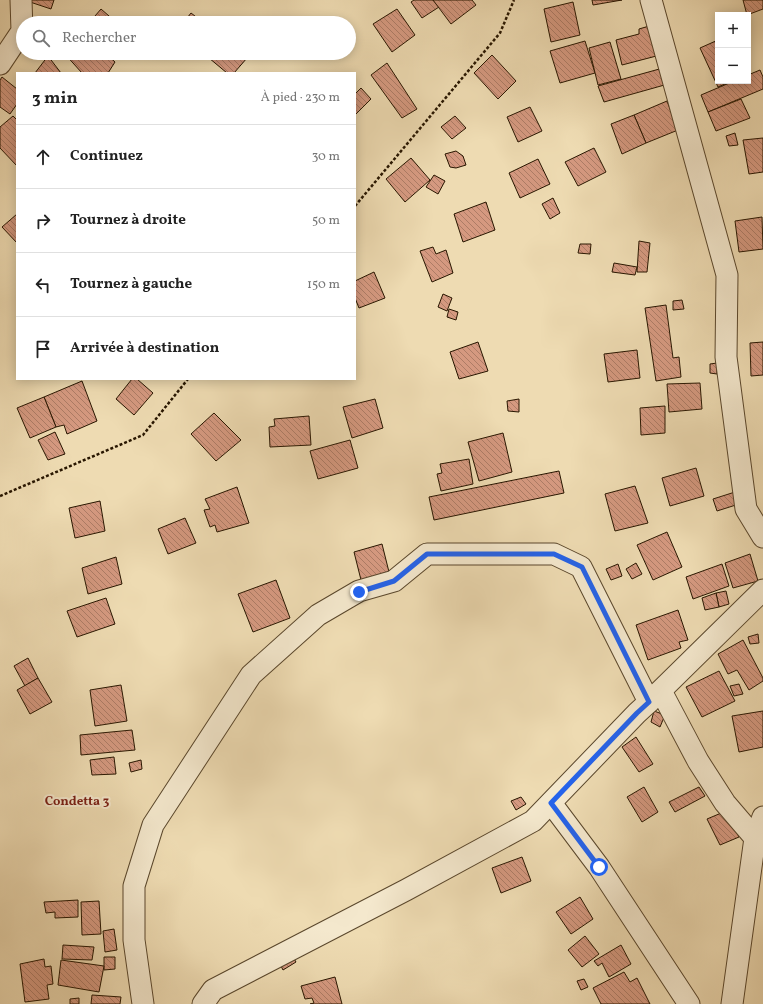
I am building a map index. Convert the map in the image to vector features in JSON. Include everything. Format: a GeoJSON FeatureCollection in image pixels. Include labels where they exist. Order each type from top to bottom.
{"type":"FeatureCollection","features":[{"type":"Feature","properties":{"kind":"street"},"geometry":{"type":"LineString","coordinates":[[21,0],[22,16]]}},
{"type":"Feature","properties":{"kind":"street"},"geometry":{"type":"LineString","coordinates":[[651,0],[727,275],[726,357],[746,509],[763,537]]}},
{"type":"Feature","properties":{"kind":"street"},"geometry":{"type":"LineString","coordinates":[[0,64],[16,40]]}},
{"type":"Feature","properties":{"kind":"street"},"geometry":{"type":"LineString","coordinates":[[143,1004],[134,940],[134,886],[153,825],[251,675],[318,615],[359,592],[394,581],[427,554],[554,554],[582,567],[655,697],[725,803],[755,838]]}},
{"type":"Feature","properties":{"kind":"street"},"geometry":{"type":"LineString","coordinates":[[203,1004],[213,990],[406,890],[533,821],[637,713],[763,590]]}},
{"type":"Feature","properties":{"kind":"street"},"geometry":{"type":"LineString","coordinates":[[551,803],[599,867],[689,1004]]}},
{"type":"Feature","properties":{"kind":"street"},"geometry":{"type":"LineString","coordinates":[[732,1004],[755,838],[763,818]]}},
{"type":"Feature","properties":{"kind":"path"},"geometry":{"type":"LineString","coordinates":[[356,205],[500,33],[514,0]]}},
{"type":"Feature","properties":{"kind":"path"},"geometry":{"type":"LineString","coordinates":[[0,496],[142,435],[187,380]]}},
{"type":"Feature","properties":{"kind":"building"},"geometry":{"type":"Polygon","coordinates":[[[24,0],[54,0],[51,9],[24,0]]]}},
{"type":"Feature","properties":{"kind":"building"},"geometry":{"type":"Polygon","coordinates":[[[414,0],[434,0],[439,7],[422,18],[411,2],[414,0]]]}},
{"type":"Feature","properties":{"kind":"building"},"geometry":{"type":"Polygon","coordinates":[[[433,0],[472,0],[476,5],[451,24],[433,0]]]}},
{"type":"Feature","properties":{"kind":"building"},"geometry":{"type":"Polygon","coordinates":[[[592,0],[622,0],[593,5],[592,0]]]}},
{"type":"Feature","properties":{"kind":"building"},"geometry":{"type":"Polygon","coordinates":[[[743,0],[763,0],[763,9],[751,14],[751,12],[746,12],[743,0]]]}},
{"type":"Feature","properties":{"kind":"building"},"geometry":{"type":"Polygon","coordinates":[[[573,2],[580,35],[551,42],[544,9],[573,2]]]}},
{"type":"Feature","properties":{"kind":"building"},"geometry":{"type":"Polygon","coordinates":[[[101,9],[109,16],[95,16],[101,9]]]}},
{"type":"Feature","properties":{"kind":"building"},"geometry":{"type":"Polygon","coordinates":[[[397,9],[415,35],[392,52],[373,24],[397,9]]]}},
{"type":"Feature","properties":{"kind":"building"},"geometry":{"type":"Polygon","coordinates":[[[656,24],[664,54],[622,65],[616,40],[639,34],[639,29],[656,24]]]}},
{"type":"Feature","properties":{"kind":"building"},"geometry":{"type":"Polygon","coordinates":[[[585,41],[595,73],[560,83],[550,51],[585,41]]]}},
{"type":"Feature","properties":{"kind":"building"},"geometry":{"type":"Polygon","coordinates":[[[715,41],[715,80],[700,48],[715,41]]]}},
{"type":"Feature","properties":{"kind":"building"},"geometry":{"type":"Polygon","coordinates":[[[610,42],[621,79],[598,85],[589,48],[610,42]]]}},
{"type":"Feature","properties":{"kind":"building"},"geometry":{"type":"Polygon","coordinates":[[[492,55],[516,81],[498,99],[474,73],[492,55]]]}},
{"type":"Feature","properties":{"kind":"building"},"geometry":{"type":"Polygon","coordinates":[[[45,60],[51,60],[60,72],[36,72],[45,60]]]}},
{"type":"Feature","properties":{"kind":"building"},"geometry":{"type":"Polygon","coordinates":[[[70,60],[113,60],[115,62],[109,72],[81,72],[70,60]]]}},
{"type":"Feature","properties":{"kind":"building"},"geometry":{"type":"Polygon","coordinates":[[[211,60],[245,60],[235,72],[226,72],[211,60]]]}},
{"type":"Feature","properties":{"kind":"building"},"geometry":{"type":"Polygon","coordinates":[[[387,63],[417,109],[402,118],[371,75],[387,63]]]}},
{"type":"Feature","properties":{"kind":"building"},"geometry":{"type":"Polygon","coordinates":[[[663,68],[668,84],[604,102],[598,86],[663,68]]]}},
{"type":"Feature","properties":{"kind":"building"},"geometry":{"type":"Polygon","coordinates":[[[760,70],[763,77],[763,89],[708,112],[701,95],[727,84],[751,84],[751,74],[760,70]]]}},
{"type":"Feature","properties":{"kind":"building"},"geometry":{"type":"Polygon","coordinates":[[[2,77],[16,88],[16,105],[10,114],[0,107],[0,80],[2,77]]]}},
{"type":"Feature","properties":{"kind":"building"},"geometry":{"type":"Polygon","coordinates":[[[717,84],[725,84],[718,87],[717,84]]]}},
{"type":"Feature","properties":{"kind":"building"},"geometry":{"type":"Polygon","coordinates":[[[361,88],[371,99],[356,114],[356,93],[361,88]]]}},
{"type":"Feature","properties":{"kind":"building"},"geometry":{"type":"Polygon","coordinates":[[[741,99],[750,118],[716,131],[708,112],[741,99]]]}},
{"type":"Feature","properties":{"kind":"building"},"geometry":{"type":"Polygon","coordinates":[[[667,101],[678,130],[646,143],[634,115],[667,101]]]}},
{"type":"Feature","properties":{"kind":"building"},"geometry":{"type":"Polygon","coordinates":[[[530,107],[542,131],[518,142],[507,117],[530,107]]]}},
{"type":"Feature","properties":{"kind":"building"},"geometry":{"type":"Polygon","coordinates":[[[634,115],[646,143],[622,154],[611,124],[634,115]]]}},
{"type":"Feature","properties":{"kind":"building"},"geometry":{"type":"Polygon","coordinates":[[[13,116],[16,119],[16,165],[0,148],[0,127],[13,116]]]}},
{"type":"Feature","properties":{"kind":"building"},"geometry":{"type":"Polygon","coordinates":[[[455,116],[466,128],[452,139],[441,127],[455,116]]]}},
{"type":"Feature","properties":{"kind":"building"},"geometry":{"type":"Polygon","coordinates":[[[735,133],[738,145],[729,146],[726,136],[735,133]]]}},
{"type":"Feature","properties":{"kind":"building"},"geometry":{"type":"Polygon","coordinates":[[[763,138],[763,172],[749,174],[743,140],[763,138]]]}},
{"type":"Feature","properties":{"kind":"building"},"geometry":{"type":"Polygon","coordinates":[[[594,148],[606,172],[578,186],[565,162],[594,148]]]}},
{"type":"Feature","properties":{"kind":"building"},"geometry":{"type":"Polygon","coordinates":[[[456,151],[463,156],[466,165],[456,168],[450,167],[445,154],[456,151]]]}},
{"type":"Feature","properties":{"kind":"building"},"geometry":{"type":"Polygon","coordinates":[[[411,158],[430,180],[405,202],[386,179],[411,158]]]}},
{"type":"Feature","properties":{"kind":"building"},"geometry":{"type":"Polygon","coordinates":[[[538,159],[550,184],[520,198],[509,173],[538,159]]]}},
{"type":"Feature","properties":{"kind":"building"},"geometry":{"type":"Polygon","coordinates":[[[434,175],[445,181],[438,194],[426,187],[434,175]]]}},
{"type":"Feature","properties":{"kind":"building"},"geometry":{"type":"Polygon","coordinates":[[[553,198],[560,213],[550,219],[542,204],[553,198]]]}},
{"type":"Feature","properties":{"kind":"building"},"geometry":{"type":"Polygon","coordinates":[[[486,202],[495,230],[463,242],[454,214],[486,202]]]}},
{"type":"Feature","properties":{"kind":"building"},"geometry":{"type":"Polygon","coordinates":[[[16,215],[16,242],[2,227],[16,215]]]}},
{"type":"Feature","properties":{"kind":"building"},"geometry":{"type":"Polygon","coordinates":[[[762,217],[763,249],[739,252],[735,221],[762,217]]]}},
{"type":"Feature","properties":{"kind":"building"},"geometry":{"type":"Polygon","coordinates":[[[639,241],[650,243],[647,272],[637,272],[639,241]]]}},
{"type":"Feature","properties":{"kind":"building"},"geometry":{"type":"Polygon","coordinates":[[[580,244],[591,244],[590,254],[578,253],[580,244]]]}},
{"type":"Feature","properties":{"kind":"building"},"geometry":{"type":"Polygon","coordinates":[[[433,247],[436,254],[446,250],[453,273],[432,282],[420,251],[433,247]]]}},
{"type":"Feature","properties":{"kind":"building"},"geometry":{"type":"Polygon","coordinates":[[[614,263],[637,267],[635,275],[612,272],[614,263]]]}},
{"type":"Feature","properties":{"kind":"building"},"geometry":{"type":"Polygon","coordinates":[[[374,272],[385,298],[359,308],[356,300],[356,281],[374,272]]]}},
{"type":"Feature","properties":{"kind":"building"},"geometry":{"type":"Polygon","coordinates":[[[443,294],[452,298],[447,311],[438,307],[443,294]]]}},
{"type":"Feature","properties":{"kind":"building"},"geometry":{"type":"Polygon","coordinates":[[[682,300],[684,309],[673,310],[673,301],[682,300]]]}},
{"type":"Feature","properties":{"kind":"building"},"geometry":{"type":"Polygon","coordinates":[[[666,305],[673,358],[679,357],[681,377],[656,381],[645,308],[666,305]]]}},
{"type":"Feature","properties":{"kind":"building"},"geometry":{"type":"Polygon","coordinates":[[[449,309],[458,312],[456,320],[447,317],[449,309]]]}},
{"type":"Feature","properties":{"kind":"building"},"geometry":{"type":"Polygon","coordinates":[[[478,342],[488,371],[459,379],[450,352],[478,342]]]}},
{"type":"Feature","properties":{"kind":"building"},"geometry":{"type":"Polygon","coordinates":[[[763,342],[763,375],[751,376],[750,343],[763,342]]]}},
{"type":"Feature","properties":{"kind":"building"},"geometry":{"type":"Polygon","coordinates":[[[637,350],[640,378],[608,382],[604,354],[637,350]]]}},
{"type":"Feature","properties":{"kind":"building"},"geometry":{"type":"Polygon","coordinates":[[[717,363],[717,374],[710,373],[710,364],[717,363]]]}},
{"type":"Feature","properties":{"kind":"building"},"geometry":{"type":"Polygon","coordinates":[[[131,380],[138,380],[153,393],[134,415],[116,399],[131,380]]]}},
{"type":"Feature","properties":{"kind":"building"},"geometry":{"type":"Polygon","coordinates":[[[82,381],[97,421],[67,434],[64,425],[56,427],[44,397],[82,381]]]}},
{"type":"Feature","properties":{"kind":"building"},"geometry":{"type":"Polygon","coordinates":[[[700,383],[702,409],[669,412],[667,384],[700,383]]]}},
{"type":"Feature","properties":{"kind":"building"},"geometry":{"type":"Polygon","coordinates":[[[44,397],[56,427],[30,438],[17,408],[44,397]]]}},
{"type":"Feature","properties":{"kind":"building"},"geometry":{"type":"Polygon","coordinates":[[[375,399],[383,428],[352,438],[343,407],[375,399]]]}},
{"type":"Feature","properties":{"kind":"building"},"geometry":{"type":"Polygon","coordinates":[[[519,399],[519,412],[508,411],[507,401],[519,399]]]}},
{"type":"Feature","properties":{"kind":"building"},"geometry":{"type":"Polygon","coordinates":[[[665,406],[665,433],[641,435],[640,408],[665,406]]]}},
{"type":"Feature","properties":{"kind":"building"},"geometry":{"type":"Polygon","coordinates":[[[214,413],[241,440],[216,461],[191,434],[214,413]]]}},
{"type":"Feature","properties":{"kind":"building"},"geometry":{"type":"Polygon","coordinates":[[[309,416],[311,445],[270,447],[269,427],[275,426],[274,419],[309,416]]]}},
{"type":"Feature","properties":{"kind":"building"},"geometry":{"type":"Polygon","coordinates":[[[55,432],[65,454],[48,460],[38,440],[55,432]]]}},
{"type":"Feature","properties":{"kind":"building"},"geometry":{"type":"Polygon","coordinates":[[[503,433],[512,472],[479,481],[468,442],[503,433]]]}},
{"type":"Feature","properties":{"kind":"building"},"geometry":{"type":"Polygon","coordinates":[[[350,440],[358,468],[318,479],[310,451],[350,440]]]}},
{"type":"Feature","properties":{"kind":"building"},"geometry":{"type":"Polygon","coordinates":[[[469,459],[473,484],[441,491],[437,474],[442,473],[440,464],[469,459]]]}},
{"type":"Feature","properties":{"kind":"building"},"geometry":{"type":"Polygon","coordinates":[[[696,468],[704,496],[670,506],[662,478],[696,468]]]}},
{"type":"Feature","properties":{"kind":"building"},"geometry":{"type":"Polygon","coordinates":[[[559,471],[564,493],[434,520],[429,497],[559,471]]]}},
{"type":"Feature","properties":{"kind":"building"},"geometry":{"type":"Polygon","coordinates":[[[635,486],[648,523],[615,531],[605,494],[635,486]]]}},
{"type":"Feature","properties":{"kind":"building"},"geometry":{"type":"Polygon","coordinates":[[[237,487],[249,523],[217,532],[215,525],[210,527],[204,510],[210,509],[205,499],[237,487]]]}},
{"type":"Feature","properties":{"kind":"building"},"geometry":{"type":"Polygon","coordinates":[[[735,492],[739,504],[717,511],[713,499],[735,492]]]}},
{"type":"Feature","properties":{"kind":"building"},"geometry":{"type":"Polygon","coordinates":[[[100,501],[105,531],[75,538],[69,508],[100,501]]]}},
{"type":"Feature","properties":{"kind":"building"},"geometry":{"type":"Polygon","coordinates":[[[185,518],[196,543],[168,554],[158,529],[185,518]]]}},
{"type":"Feature","properties":{"kind":"building"},"geometry":{"type":"Polygon","coordinates":[[[667,532],[682,567],[653,580],[637,545],[667,532]]]}},
{"type":"Feature","properties":{"kind":"building"},"geometry":{"type":"Polygon","coordinates":[[[382,544],[391,580],[363,588],[354,552],[382,544]]]}},
{"type":"Feature","properties":{"kind":"building"},"geometry":{"type":"Polygon","coordinates":[[[750,554],[758,581],[733,588],[725,563],[750,554]]]}},
{"type":"Feature","properties":{"kind":"building"},"geometry":{"type":"Polygon","coordinates":[[[116,557],[122,584],[88,594],[82,568],[116,557]]]}},
{"type":"Feature","properties":{"kind":"building"},"geometry":{"type":"Polygon","coordinates":[[[636,563],[642,574],[632,579],[626,569],[636,563]]]}},
{"type":"Feature","properties":{"kind":"building"},"geometry":{"type":"Polygon","coordinates":[[[618,564],[622,576],[611,580],[606,569],[618,564]]]}},
{"type":"Feature","properties":{"kind":"building"},"geometry":{"type":"Polygon","coordinates":[[[722,564],[729,586],[693,599],[686,577],[722,564]]]}},
{"type":"Feature","properties":{"kind":"building"},"geometry":{"type":"Polygon","coordinates":[[[276,580],[290,618],[253,632],[238,594],[276,580]]]}},
{"type":"Feature","properties":{"kind":"building"},"geometry":{"type":"Polygon","coordinates":[[[726,591],[729,604],[719,607],[716,593],[726,591]]]}},
{"type":"Feature","properties":{"kind":"building"},"geometry":{"type":"Polygon","coordinates":[[[716,593],[719,607],[705,610],[702,598],[716,593]]]}},
{"type":"Feature","properties":{"kind":"building"},"geometry":{"type":"Polygon","coordinates":[[[106,598],[115,624],[77,637],[67,611],[106,598]]]}},
{"type":"Feature","properties":{"kind":"building"},"geometry":{"type":"Polygon","coordinates":[[[678,610],[688,640],[679,642],[681,648],[648,660],[636,625],[678,610]]]}},
{"type":"Feature","properties":{"kind":"building"},"geometry":{"type":"Polygon","coordinates":[[[758,634],[759,643],[750,644],[748,637],[758,634]]]}},
{"type":"Feature","properties":{"kind":"building"},"geometry":{"type":"Polygon","coordinates":[[[743,640],[763,678],[763,681],[749,690],[737,670],[728,674],[718,654],[743,640]]]}},
{"type":"Feature","properties":{"kind":"building"},"geometry":{"type":"Polygon","coordinates":[[[28,658],[38,678],[25,686],[14,666],[28,658]]]}},
{"type":"Feature","properties":{"kind":"building"},"geometry":{"type":"Polygon","coordinates":[[[719,671],[735,701],[702,717],[686,687],[719,671]]]}},
{"type":"Feature","properties":{"kind":"building"},"geometry":{"type":"Polygon","coordinates":[[[38,678],[52,702],[30,714],[17,690],[38,678]]]}},
{"type":"Feature","properties":{"kind":"building"},"geometry":{"type":"Polygon","coordinates":[[[739,684],[743,694],[734,696],[730,686],[739,684]]]}},
{"type":"Feature","properties":{"kind":"building"},"geometry":{"type":"Polygon","coordinates":[[[121,685],[127,721],[95,726],[90,690],[121,685]]]}},
{"type":"Feature","properties":{"kind":"building"},"geometry":{"type":"Polygon","coordinates":[[[654,711],[665,715],[660,727],[651,722],[654,711]]]}},
{"type":"Feature","properties":{"kind":"building"},"geometry":{"type":"Polygon","coordinates":[[[763,711],[763,747],[739,752],[732,716],[763,711]]]}},
{"type":"Feature","properties":{"kind":"building"},"geometry":{"type":"Polygon","coordinates":[[[132,730],[135,750],[81,755],[80,735],[132,730]]]}},
{"type":"Feature","properties":{"kind":"building"},"geometry":{"type":"Polygon","coordinates":[[[636,737],[653,764],[639,772],[622,747],[636,737]]]}},
{"type":"Feature","properties":{"kind":"building"},"geometry":{"type":"Polygon","coordinates":[[[114,757],[116,774],[92,775],[90,760],[114,757]]]}},
{"type":"Feature","properties":{"kind":"building"},"geometry":{"type":"Polygon","coordinates":[[[141,760],[142,769],[131,772],[129,763],[141,760]]]}},
{"type":"Feature","properties":{"kind":"building"},"geometry":{"type":"Polygon","coordinates":[[[644,787],[658,812],[642,822],[627,797],[644,787]]]}},
{"type":"Feature","properties":{"kind":"building"},"geometry":{"type":"Polygon","coordinates":[[[699,787],[705,796],[675,812],[669,802],[699,787]]]}},
{"type":"Feature","properties":{"kind":"building"},"geometry":{"type":"Polygon","coordinates":[[[521,797],[526,804],[516,810],[511,801],[521,797]]]}},
{"type":"Feature","properties":{"kind":"building"},"geometry":{"type":"Polygon","coordinates":[[[726,811],[739,837],[720,845],[707,819],[726,811]]]}},
{"type":"Feature","properties":{"kind":"building"},"geometry":{"type":"Polygon","coordinates":[[[522,857],[531,881],[501,893],[492,868],[522,857]]]}},
{"type":"Feature","properties":{"kind":"building"},"geometry":{"type":"Polygon","coordinates":[[[580,897],[593,919],[571,934],[556,912],[580,897]]]}},
{"type":"Feature","properties":{"kind":"building"},"geometry":{"type":"Polygon","coordinates":[[[78,900],[78,917],[55,918],[55,912],[46,913],[44,902],[78,900]]]}},
{"type":"Feature","properties":{"kind":"building"},"geometry":{"type":"Polygon","coordinates":[[[99,901],[101,934],[82,935],[81,902],[99,901]]]}},
{"type":"Feature","properties":{"kind":"building"},"geometry":{"type":"Polygon","coordinates":[[[114,929],[117,950],[105,952],[103,931],[114,929]]]}},
{"type":"Feature","properties":{"kind":"building"},"geometry":{"type":"Polygon","coordinates":[[[585,936],[599,954],[582,967],[568,950],[585,936]]]}},
{"type":"Feature","properties":{"kind":"building"},"geometry":{"type":"Polygon","coordinates":[[[63,945],[94,947],[92,960],[62,959],[63,945]]]}},
{"type":"Feature","properties":{"kind":"building"},"geometry":{"type":"Polygon","coordinates":[[[621,945],[631,964],[609,977],[602,963],[598,966],[594,961],[621,945]]]}},
{"type":"Feature","properties":{"kind":"building"},"geometry":{"type":"Polygon","coordinates":[[[290,952],[296,962],[283,970],[277,958],[290,952]]]}},
{"type":"Feature","properties":{"kind":"building"},"geometry":{"type":"Polygon","coordinates":[[[104,957],[115,957],[115,969],[104,970],[104,957]]]}},
{"type":"Feature","properties":{"kind":"building"},"geometry":{"type":"Polygon","coordinates":[[[44,959],[45,967],[51,966],[53,984],[47,985],[49,999],[25,1002],[20,964],[44,959]]]}},
{"type":"Feature","properties":{"kind":"building"},"geometry":{"type":"Polygon","coordinates":[[[61,960],[104,966],[99,992],[58,985],[61,960]]]}},
{"type":"Feature","properties":{"kind":"building"},"geometry":{"type":"Polygon","coordinates":[[[624,972],[630,982],[637,978],[650,1004],[601,1004],[593,988],[624,972]]]}},
{"type":"Feature","properties":{"kind":"building"},"geometry":{"type":"Polygon","coordinates":[[[335,977],[342,1004],[310,1004],[314,1003],[312,998],[305,999],[301,986],[335,977]]]}},
{"type":"Feature","properties":{"kind":"building"},"geometry":{"type":"Polygon","coordinates":[[[584,979],[588,987],[581,990],[577,981],[584,979]]]}},
{"type":"Feature","properties":{"kind":"building"},"geometry":{"type":"Polygon","coordinates":[[[92,995],[121,997],[120,1004],[91,1004],[92,995]]]}},
{"type":"Feature","properties":{"kind":"building"},"geometry":{"type":"Polygon","coordinates":[[[79,998],[79,1004],[70,1004],[70,999],[79,998]]]}},
{"type":"Feature","properties":{"kind":"district","name":"Сondetta 3"},"geometry":{"type":"Point","coordinates":[77,802]}},
{"type":"Feature","properties":{"kind":"route"},"geometry":{"type":"LineString","coordinates":[[359,592],[394,581],[427,554],[554,554],[582,567],[649,702],[551,803],[599,867]]}}]}
